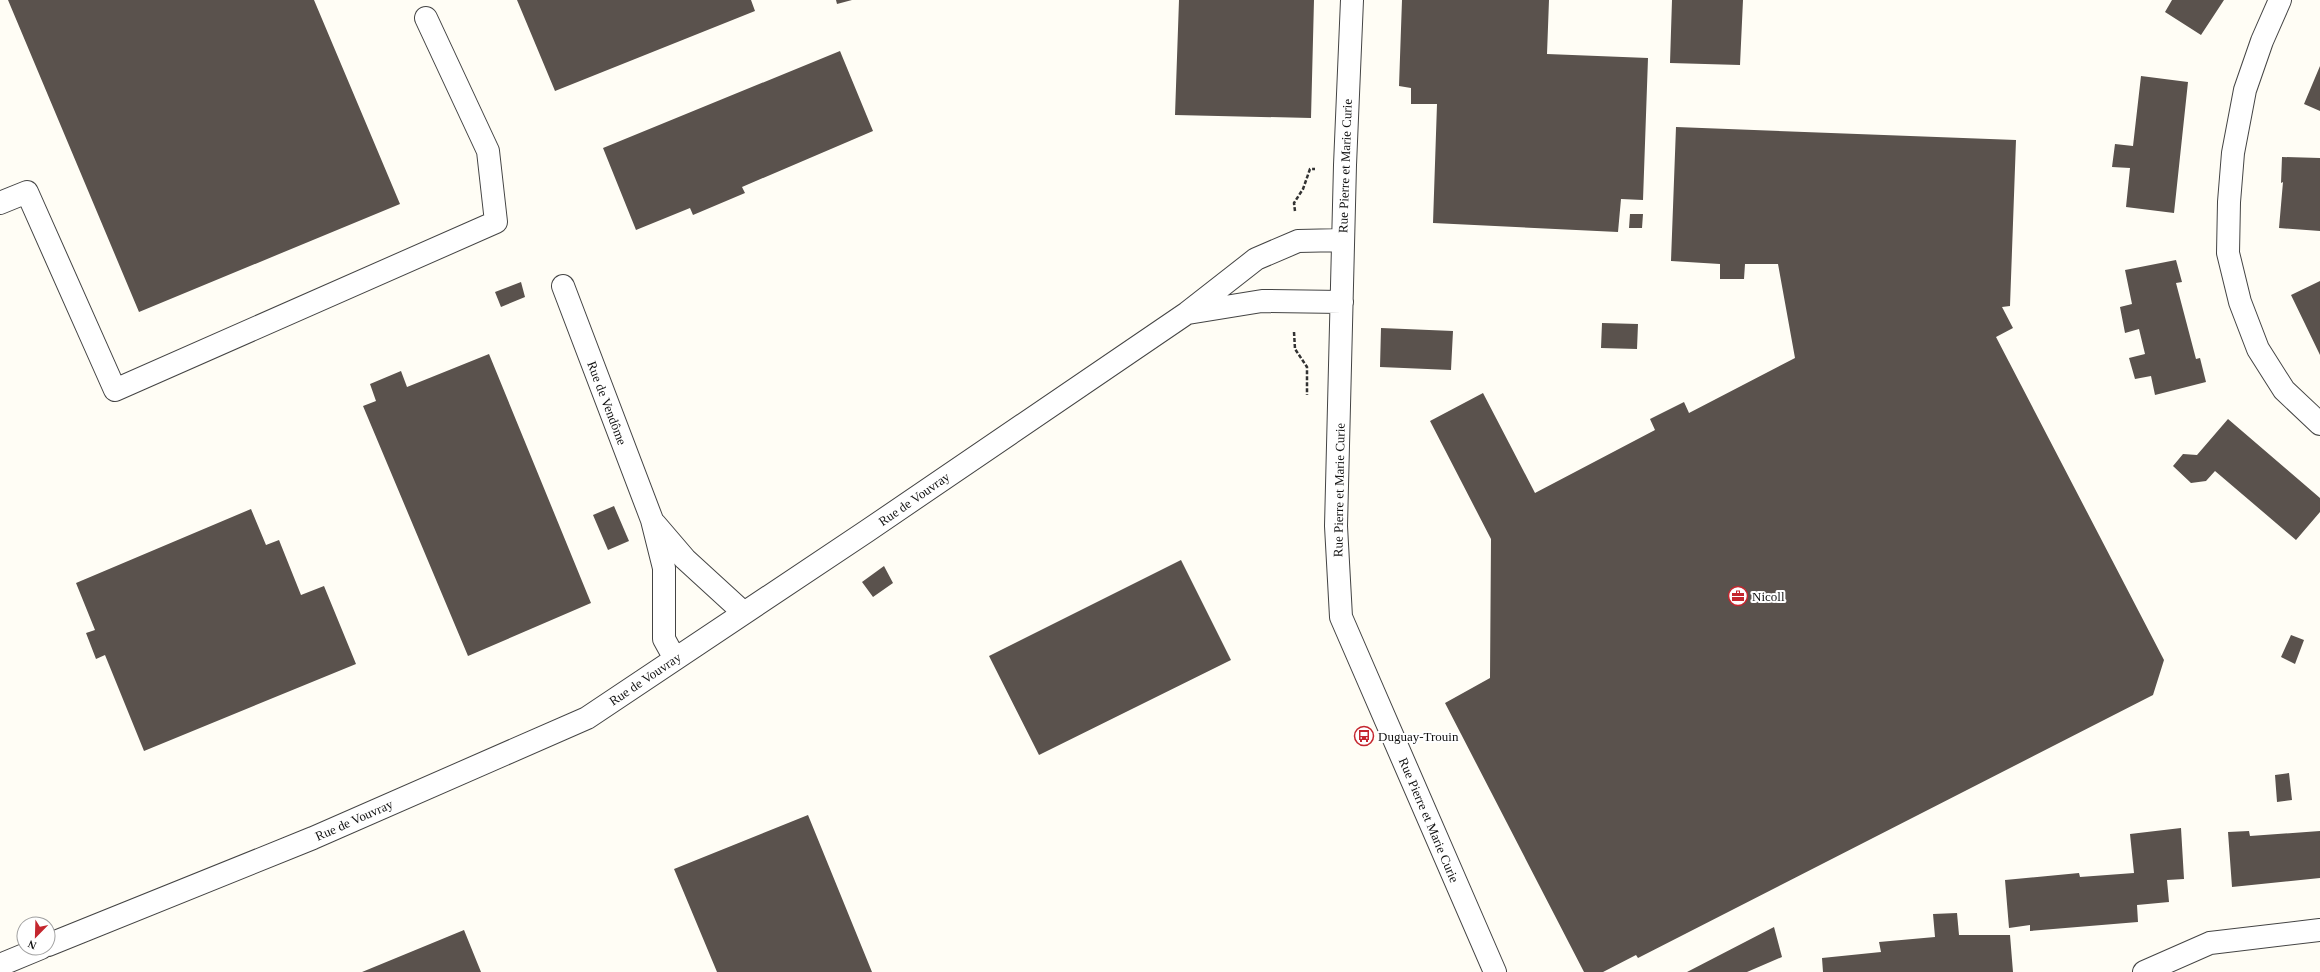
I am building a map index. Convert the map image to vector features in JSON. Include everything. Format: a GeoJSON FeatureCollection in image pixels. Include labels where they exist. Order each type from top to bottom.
{"type":"FeatureCollection","features":[{"type":"Feature","properties":{"kind":"street","name":"Rue Pierre et Marie Curie"},"geometry":{"type":"LineString","coordinates":[[1352,0],[1343,240],[1336,526],[1341,617],[1495,972]]}},
{"type":"Feature","properties":{"kind":"street"},"geometry":{"type":"LineString","coordinates":[[2280,0],[2262,40],[2245,90],[2233,153],[2229,202],[2228,253],[2240,302],[2258,348],[2284,390],[2320,424]]}},
{"type":"Feature","properties":{"kind":"street"},"geometry":{"type":"LineString","coordinates":[[0,203],[27,192],[115,390],[496,222],[488,151],[426,18]]}},
{"type":"Feature","properties":{"kind":"street","name":"Rue de Vouvray"},"geometry":{"type":"LineString","coordinates":[[56,942],[313,838],[587,718],[1187,313],[1256,260],[1298,241],[1343,240]]}},
{"type":"Feature","properties":{"kind":"street","name":"Rue de Vendôme"},"geometry":{"type":"LineString","coordinates":[[563,286],[652,520],[664,568],[664,639],[675,659]]}},
{"type":"Feature","properties":{"kind":"street","name":"Rue de Vouvray"},"geometry":{"type":"LineString","coordinates":[[1187,313],[1262,301],[1342,302]]}},
{"type":"Feature","properties":{"kind":"street","name":"Rue de Vendôme"},"geometry":{"type":"LineString","coordinates":[[652,520],[685,559],[744,613]]}},
{"type":"Feature","properties":{"kind":"street"},"geometry":{"type":"LineString","coordinates":[[2144,972],[2210,943],[2320,930]]}},
{"type":"Feature","properties":{"kind":"street"},"geometry":{"type":"LineString","coordinates":[[0,965],[22,956]]}},
{"type":"Feature","properties":{"kind":"building"},"geometry":{"type":"Polygon","coordinates":[[[8,0],[314,0],[400,204],[139,312],[8,0]]]}},
{"type":"Feature","properties":{"kind":"building"},"geometry":{"type":"Polygon","coordinates":[[[517,0],[751,0],[755,11],[555,91],[517,0]]]}},
{"type":"Feature","properties":{"kind":"building"},"geometry":{"type":"Polygon","coordinates":[[[836,0],[852,0],[837,4],[836,0]]]}},
{"type":"Feature","properties":{"kind":"building"},"geometry":{"type":"Polygon","coordinates":[[[1179,0],[1314,0],[1311,118],[1175,115],[1179,0]]]}},
{"type":"Feature","properties":{"kind":"building"},"geometry":{"type":"Polygon","coordinates":[[[1402,0],[1549,0],[1547,54],[1648,58],[1643,200],[1621,199],[1618,232],[1433,223],[1437,104],[1411,104],[1411,88],[1399,86],[1402,0]]]}},
{"type":"Feature","properties":{"kind":"building"},"geometry":{"type":"Polygon","coordinates":[[[1672,0],[1743,0],[1740,65],[1670,63],[1672,0]]]}},
{"type":"Feature","properties":{"kind":"building"},"geometry":{"type":"Polygon","coordinates":[[[2172,0],[2224,0],[2201,35],[2165,12],[2172,0]]]}},
{"type":"Feature","properties":{"kind":"building"},"geometry":{"type":"Polygon","coordinates":[[[840,51],[873,131],[742,187],[745,193],[693,215],[690,208],[636,230],[603,148],[840,51]]]}},
{"type":"Feature","properties":{"kind":"building"},"geometry":{"type":"Polygon","coordinates":[[[2320,66],[2320,111],[2304,104],[2320,66]]]}},
{"type":"Feature","properties":{"kind":"building"},"geometry":{"type":"Polygon","coordinates":[[[2141,76],[2188,82],[2174,213],[2126,207],[2130,168],[2112,167],[2115,144],[2133,146],[2141,76]]]}},
{"type":"Feature","properties":{"kind":"building"},"geometry":{"type":"Polygon","coordinates":[[[1676,127],[2016,140],[2010,306],[2002,307],[2013,328],[1996,337],[2164,660],[2153,695],[1638,958],[1636,955],[1603,972],[1584,972],[1445,703],[1490,678],[1491,539],[1430,421],[1483,393],[1535,493],[1655,430],[1650,419],[1684,402],[1689,413],[1795,358],[1778,264],[1745,264],[1744,279],[1720,279],[1720,264],[1671,261],[1676,127]]]}},
{"type":"Feature","properties":{"kind":"building"},"geometry":{"type":"Polygon","coordinates":[[[2282,157],[2320,158],[2320,231],[2279,228],[2283,182],[2281,183],[2282,157]]]}},
{"type":"Feature","properties":{"kind":"building"},"geometry":{"type":"Polygon","coordinates":[[[1630,214],[1643,214],[1642,228],[1629,228],[1630,214]]]}},
{"type":"Feature","properties":{"kind":"building"},"geometry":{"type":"Polygon","coordinates":[[[2176,260],[2182,282],[2176,283],[2196,359],[2200,358],[2206,382],[2155,395],[2151,376],[2135,379],[2129,358],[2145,354],[2139,329],[2125,333],[2120,307],[2132,304],[2125,270],[2176,260]]]}},
{"type":"Feature","properties":{"kind":"building"},"geometry":{"type":"Polygon","coordinates":[[[2320,281],[2320,355],[2291,295],[2320,281]]]}},
{"type":"Feature","properties":{"kind":"building"},"geometry":{"type":"Polygon","coordinates":[[[521,282],[525,297],[501,307],[495,292],[521,282]]]}},
{"type":"Feature","properties":{"kind":"building"},"geometry":{"type":"Polygon","coordinates":[[[1602,323],[1638,324],[1637,349],[1601,348],[1602,323]]]}},
{"type":"Feature","properties":{"kind":"building"},"geometry":{"type":"Polygon","coordinates":[[[1381,328],[1453,331],[1451,370],[1380,367],[1381,328]]]}},
{"type":"Feature","properties":{"kind":"building"},"geometry":{"type":"Polygon","coordinates":[[[489,354],[591,603],[468,656],[363,406],[376,401],[370,384],[401,371],[407,387],[489,354]]]}},
{"type":"Feature","properties":{"kind":"building"},"geometry":{"type":"Polygon","coordinates":[[[2228,419],[2320,498],[2320,512],[2296,540],[2215,471],[2206,481],[2191,483],[2173,466],[2183,454],[2197,455],[2228,419]]]}},
{"type":"Feature","properties":{"kind":"building"},"geometry":{"type":"Polygon","coordinates":[[[614,506],[629,541],[608,550],[593,515],[614,506]]]}},
{"type":"Feature","properties":{"kind":"building"},"geometry":{"type":"Polygon","coordinates":[[[251,509],[266,545],[279,540],[301,595],[324,586],[356,664],[144,751],[105,655],[96,659],[86,633],[95,630],[76,583],[251,509]]]}},
{"type":"Feature","properties":{"kind":"building"},"geometry":{"type":"Polygon","coordinates":[[[1181,560],[1231,660],[1039,755],[989,656],[1181,560]]]}},
{"type":"Feature","properties":{"kind":"building"},"geometry":{"type":"Polygon","coordinates":[[[884,566],[893,583],[873,597],[862,582],[884,566]]]}},
{"type":"Feature","properties":{"kind":"building"},"geometry":{"type":"Polygon","coordinates":[[[2291,635],[2304,640],[2295,664],[2281,657],[2291,635]]]}},
{"type":"Feature","properties":{"kind":"building"},"geometry":{"type":"Polygon","coordinates":[[[2289,773],[2292,800],[2277,802],[2275,775],[2289,773]]]}},
{"type":"Feature","properties":{"kind":"building"},"geometry":{"type":"Polygon","coordinates":[[[808,815],[872,972],[717,972],[674,869],[808,815]]]}},
{"type":"Feature","properties":{"kind":"building"},"geometry":{"type":"Polygon","coordinates":[[[2181,828],[2184,879],[2167,880],[2169,902],[2137,905],[2138,922],[2030,931],[2030,925],[2009,928],[2005,880],[2079,873],[2080,877],[2134,873],[2130,834],[2181,828]]]}},
{"type":"Feature","properties":{"kind":"building"},"geometry":{"type":"Polygon","coordinates":[[[2249,831],[2250,836],[2320,831],[2320,878],[2232,887],[2228,832],[2249,831]]]}},
{"type":"Feature","properties":{"kind":"building"},"geometry":{"type":"Polygon","coordinates":[[[1957,913],[1959,935],[2010,935],[2013,972],[1823,972],[1822,958],[1881,952],[1879,942],[1935,937],[1933,914],[1957,913]]]}},
{"type":"Feature","properties":{"kind":"building"},"geometry":{"type":"Polygon","coordinates":[[[1774,927],[1782,957],[1747,972],[1687,972],[1774,927]]]}},
{"type":"Feature","properties":{"kind":"building"},"geometry":{"type":"Polygon","coordinates":[[[464,930],[481,972],[362,972],[464,930]]]}},
{"type":"Feature","properties":{"kind":"place","name":"Nicoll"},"geometry":{"type":"Point","coordinates":[1738,596]}},
{"type":"Feature","properties":{"kind":"place","name":"Duguay-Trouin"},"geometry":{"type":"Point","coordinates":[1364,736]}}]}
